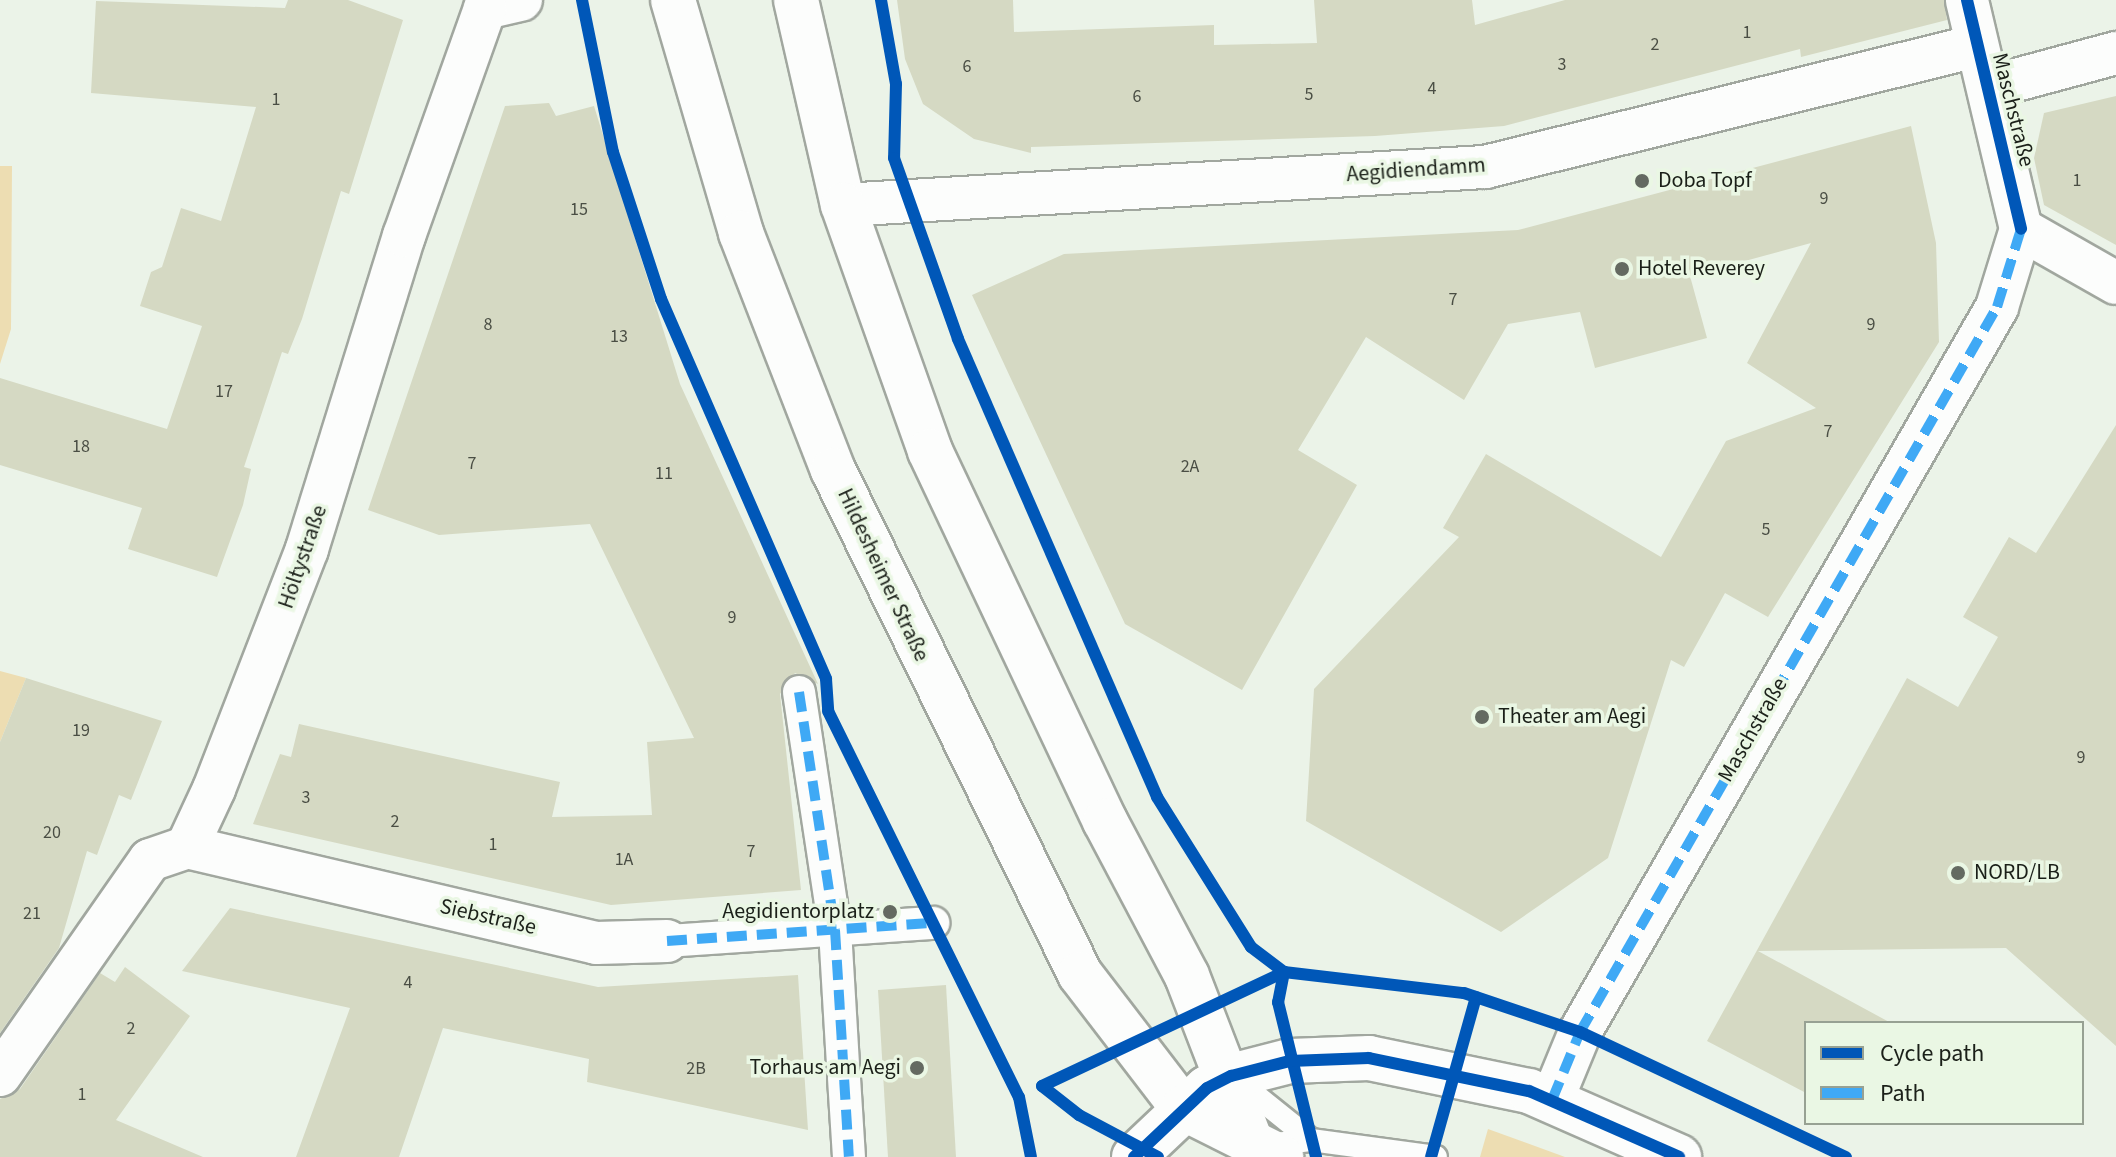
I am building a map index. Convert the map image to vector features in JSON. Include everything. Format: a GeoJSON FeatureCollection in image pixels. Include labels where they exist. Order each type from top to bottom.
{"type":"FeatureCollection","features":[{"type":"Feature","properties":{"kind":"main road","name":"Hildesheimer Straße"},"geometry":{"type":"LineString","coordinates":[[673,0],[741,233],[833,470],[1080,974],[1183,1108]]}},
{"type":"Feature","properties":{"kind":"main road"},"geometry":{"type":"LineString","coordinates":[[796,0],[843,205],[930,451],[1231,1076],[1277,1150]]}},
{"type":"Feature","properties":{"kind":"main road"},"geometry":{"type":"LineString","coordinates":[[1134,1157],[1183,1108],[1231,1076],[1290,1061],[1369,1058],[1452,1072],[1552,1100],[1662,1148]]}},
{"type":"Feature","properties":{"kind":"main road"},"geometry":{"type":"LineString","coordinates":[[1183,1108],[1277,1150]]}},
{"type":"Feature","properties":{"kind":"street","name":"Maschstraße"},"geometry":{"type":"LineString","coordinates":[[1552,1100],[1580,1032],[1997,307],[2021,229],[1990,87],[1976,46],[1967,0]]}},
{"type":"Feature","properties":{"kind":"street","name":"Höltystraße"},"geometry":{"type":"LineString","coordinates":[[187,847],[307,549],[404,236],[494,3]]}},
{"type":"Feature","properties":{"kind":"street","name":"Aegidiendamm"},"geometry":{"type":"LineString","coordinates":[[843,205],[1485,167],[1976,46]]}},
{"type":"Feature","properties":{"kind":"street"},"geometry":{"type":"LineString","coordinates":[[1990,87],[2116,53]]}},
{"type":"Feature","properties":{"kind":"street"},"geometry":{"type":"LineString","coordinates":[[2021,229],[2116,283]]}},
{"type":"Feature","properties":{"kind":"street"},"geometry":{"type":"LineString","coordinates":[[799,692],[835,930],[849,1157]]}},
{"type":"Feature","properties":{"kind":"street","name":"Siebstraße"},"geometry":{"type":"LineString","coordinates":[[187,847],[596,943],[933,923]]}},
{"type":"Feature","properties":{"kind":"street"},"geometry":{"type":"LineString","coordinates":[[0,1075],[150,860],[187,847]]}},
{"type":"Feature","properties":{"kind":"lane"},"geometry":{"type":"LineString","coordinates":[[1277,1150],[1436,1157]]}},
{"type":"Feature","properties":{"kind":"shaded area"},"geometry":{"type":"Polygon","coordinates":[[[0,166],[12,166],[11,329],[0,364],[0,166]]]}},
{"type":"Feature","properties":{"kind":"shaded area"},"geometry":{"type":"Polygon","coordinates":[[[0,671],[26,678],[0,742],[0,671]]]}},
{"type":"Feature","properties":{"kind":"shaded area"},"geometry":{"type":"Polygon","coordinates":[[[1488,1129],[1565,1157],[1480,1157],[1488,1129]]]}},
{"type":"Feature","properties":{"kind":"building"},"geometry":{"type":"Polygon","coordinates":[[[288,0],[348,0],[403,20],[349,194],[341,191],[302,319],[288,354],[282,352],[244,467],[251,469],[243,505],[217,577],[128,549],[142,508],[0,465],[0,378],[167,429],[202,326],[140,306],[151,272],[162,267],[181,208],[221,221],[256,107],[91,93],[96,1],[285,8],[288,0]]]}},
{"type":"Feature","properties":{"kind":"building"},"geometry":{"type":"Polygon","coordinates":[[[897,0],[1013,0],[1014,32],[1214,25],[1214,45],[1317,43],[1314,0],[1472,0],[1475,25],[1565,0],[1944,0],[1947,20],[1801,57],[1800,49],[1504,126],[1375,136],[1031,147],[1031,153],[974,139],[923,104],[905,59],[897,0]]]}},
{"type":"Feature","properties":{"kind":"building"},"geometry":{"type":"Polygon","coordinates":[[[2116,96],[2116,245],[2044,205],[2034,158],[2044,113],[2116,96]]]}},
{"type":"Feature","properties":{"kind":"building"},"geometry":{"type":"Polygon","coordinates":[[[549,103],[556,116],[594,106],[680,384],[818,684],[795,673],[780,694],[801,890],[611,905],[253,824],[280,754],[291,757],[299,724],[560,782],[552,817],[652,815],[647,742],[694,738],[590,524],[439,535],[368,510],[505,106],[549,103]]]}},
{"type":"Feature","properties":{"kind":"building"},"geometry":{"type":"Polygon","coordinates":[[[1911,126],[1936,243],[1939,342],[1768,617],[1725,593],[1684,667],[1671,660],[1608,858],[1501,932],[1306,821],[1314,689],[1459,537],[1443,528],[1486,454],[1661,557],[1726,441],[1816,408],[1747,363],[1811,243],[1690,276],[1707,338],[1595,368],[1580,312],[1508,324],[1464,400],[1366,337],[1298,450],[1357,485],[1242,690],[1125,624],[972,295],[1064,254],[1518,230],[1911,126]]]}},
{"type":"Feature","properties":{"kind":"building","name":"NORD/LB"},"geometry":{"type":"Polygon","coordinates":[[[2116,425],[2116,1046],[2006,948],[1758,951],[1887,1021],[1804,1021],[1804,1092],[1707,1041],[1907,678],[1958,707],[1998,637],[1963,617],[2009,537],[2036,553],[2116,425]]]}},
{"type":"Feature","properties":{"kind":"building"},"geometry":{"type":"Polygon","coordinates":[[[26,678],[162,721],[131,800],[119,795],[97,855],[87,851],[59,948],[0,1033],[0,742],[26,678]]]}},
{"type":"Feature","properties":{"kind":"building"},"geometry":{"type":"Polygon","coordinates":[[[230,908],[598,987],[798,975],[808,1130],[587,1082],[589,1059],[443,1028],[399,1157],[296,1157],[350,1008],[182,971],[230,908]]]}},
{"type":"Feature","properties":{"kind":"building"},"geometry":{"type":"Polygon","coordinates":[[[125,967],[190,1016],[116,1120],[203,1157],[0,1157],[0,1099],[20,1089],[100,973],[115,982],[125,967]]]}},
{"type":"Feature","properties":{"kind":"building","name":"Torhaus am Aegi"},"geometry":{"type":"Polygon","coordinates":[[[946,985],[956,1157],[888,1157],[878,990],[946,985]]]}},
{"type":"Feature","properties":{"kind":"marked path"},"geometry":{"type":"LineString","coordinates":[[1552,1100],[1580,1032],[1997,307],[2021,229]]}},
{"type":"Feature","properties":{"kind":"marked path"},"geometry":{"type":"LineString","coordinates":[[799,692],[835,930],[849,1157]]}},
{"type":"Feature","properties":{"kind":"marked path"},"geometry":{"type":"LineString","coordinates":[[667,941],[933,923]]}},
{"type":"Feature","properties":{"kind":"cycle path"},"geometry":{"type":"LineString","coordinates":[[582,0],[613,152],[661,299],[826,679],[828,711],[1019,1097],[1031,1157]]}},
{"type":"Feature","properties":{"kind":"cycle path"},"geometry":{"type":"LineString","coordinates":[[881,0],[896,84],[894,158],[958,339],[1157,797],[1251,947],[1284,972],[1464,993],[1580,1032],[1846,1157]]}},
{"type":"Feature","properties":{"kind":"cycle path"},"geometry":{"type":"LineString","coordinates":[[1967,0],[2021,229]]}},
{"type":"Feature","properties":{"kind":"cycle path"},"geometry":{"type":"LineString","coordinates":[[1284,972],[1278,1002],[1316,1157]]}},
{"type":"Feature","properties":{"kind":"cycle path"},"geometry":{"type":"LineString","coordinates":[[1158,1157],[1079,1115],[1042,1086],[1284,972]]}},
{"type":"Feature","properties":{"kind":"cycle path"},"geometry":{"type":"LineString","coordinates":[[1431,1157],[1476,997]]}},
{"type":"Feature","properties":{"kind":"cycle path"},"geometry":{"type":"LineString","coordinates":[[1134,1157],[1207,1088],[1231,1076],[1290,1061],[1369,1058],[1529,1091],[1679,1157]]}},
{"type":"Feature","properties":{"kind":"place","name":"Doba Topf"},"geometry":{"type":"Point","coordinates":[1642,181]}},
{"type":"Feature","properties":{"kind":"place","name":"Hotel Reverey"},"geometry":{"type":"Point","coordinates":[1622,269]}},
{"type":"Feature","properties":{"kind":"place","name":"Theater am Aegi"},"geometry":{"type":"Point","coordinates":[1482,717]}},
{"type":"Feature","properties":{"kind":"place","name":"NORD/LB"},"geometry":{"type":"Point","coordinates":[1958,873]}},
{"type":"Feature","properties":{"kind":"place","name":"Aegidientorplatz"},"geometry":{"type":"Point","coordinates":[890,912]}},
{"type":"Feature","properties":{"kind":"place","name":"Torhaus am Aegi"},"geometry":{"type":"Point","coordinates":[917,1068]}}]}
